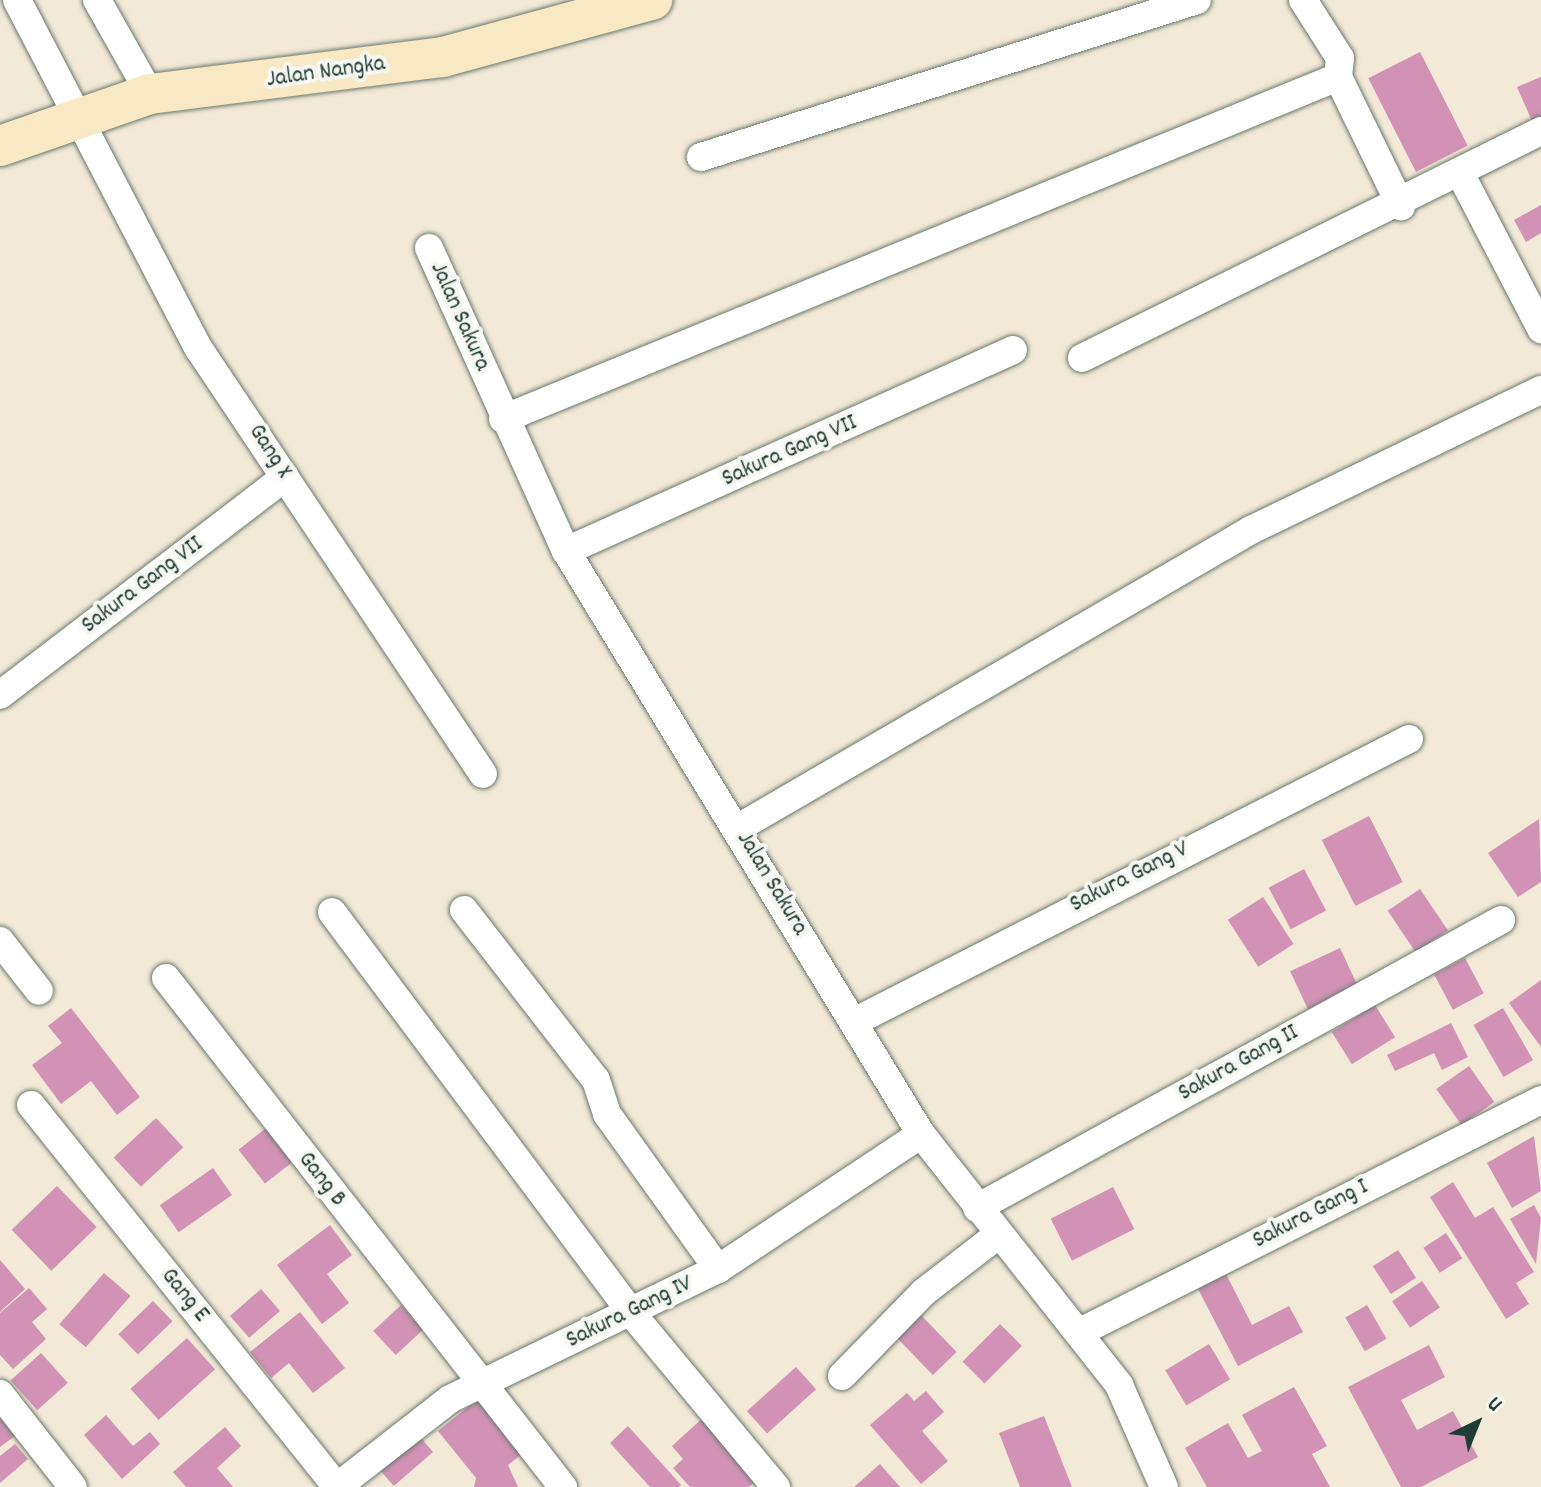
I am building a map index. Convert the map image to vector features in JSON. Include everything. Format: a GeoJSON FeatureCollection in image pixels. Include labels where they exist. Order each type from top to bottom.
{"type":"FeatureCollection","features":[{"type":"Feature","properties":{"kind":"main road","name":"Jalan Nangka"},"geometry":{"type":"LineString","coordinates":[[0,146],[150,94],[443,57],[652,0]]}},
{"type":"Feature","properties":{"kind":"street","name":"Gang X"},"geometry":{"type":"LineString","coordinates":[[17,0],[73,119],[199,349],[483,774]]}},
{"type":"Feature","properties":{"kind":"street"},"geometry":{"type":"LineString","coordinates":[[97,0],[150,94]]}},
{"type":"Feature","properties":{"kind":"street"},"geometry":{"type":"LineString","coordinates":[[701,157],[1197,0]]}},
{"type":"Feature","properties":{"kind":"street"},"geometry":{"type":"LineString","coordinates":[[1303,0],[1340,58],[1338,77],[1401,206]]}},
{"type":"Feature","properties":{"kind":"street"},"geometry":{"type":"LineString","coordinates":[[503,419],[1338,77]]}},
{"type":"Feature","properties":{"kind":"street"},"geometry":{"type":"LineString","coordinates":[[1082,358],[1401,206],[1541,131]]}},
{"type":"Feature","properties":{"kind":"street"},"geometry":{"type":"LineString","coordinates":[[1461,175],[1541,329]]}},
{"type":"Feature","properties":{"kind":"street","name":"Jalan Sakura"},"geometry":{"type":"LineString","coordinates":[[429,248],[503,419],[566,551],[738,828],[921,1134],[977,1208],[1082,1331],[1119,1385],[1164,1487]]}},
{"type":"Feature","properties":{"kind":"street","name":"Sakura Gang VII"},"geometry":{"type":"LineString","coordinates":[[566,551],[1013,350]]}},
{"type":"Feature","properties":{"kind":"street"},"geometry":{"type":"LineString","coordinates":[[738,828],[1251,530],[1541,390]]}},
{"type":"Feature","properties":{"kind":"street","name":"Sakura Gang VII"},"geometry":{"type":"LineString","coordinates":[[0,695],[285,477]]}},
{"type":"Feature","properties":{"kind":"street","name":"Sakura Gang V"},"geometry":{"type":"LineString","coordinates":[[854,1022],[1409,739]]}},
{"type":"Feature","properties":{"kind":"street"},"geometry":{"type":"LineString","coordinates":[[464,910],[596,1080],[607,1114],[718,1269]]}},
{"type":"Feature","properties":{"kind":"street"},"geometry":{"type":"LineString","coordinates":[[332,912],[633,1315],[776,1487]]}},
{"type":"Feature","properties":{"kind":"street","name":"Sakura Gang II"},"geometry":{"type":"LineString","coordinates":[[977,1208],[1501,920]]}},
{"type":"Feature","properties":{"kind":"street"},"geometry":{"type":"LineString","coordinates":[[0,941],[39,991]]}},
{"type":"Feature","properties":{"kind":"street","name":"Gang B"},"geometry":{"type":"LineString","coordinates":[[166,978],[477,1383],[563,1487]]}},
{"type":"Feature","properties":{"kind":"street","name":"Sakura Gang I"},"geometry":{"type":"LineString","coordinates":[[1082,1331],[1541,1100]]}},
{"type":"Feature","properties":{"kind":"street","name":"Gang E"},"geometry":{"type":"LineString","coordinates":[[31,1105],[337,1487]]}},
{"type":"Feature","properties":{"kind":"street","name":"Sakura Gang IV"},"geometry":{"type":"LineString","coordinates":[[337,1487],[477,1383],[633,1315],[718,1269],[921,1134]]}},
{"type":"Feature","properties":{"kind":"street"},"geometry":{"type":"LineString","coordinates":[[842,1376],[924,1292],[999,1234]]}},
{"type":"Feature","properties":{"kind":"street"},"geometry":{"type":"LineString","coordinates":[[0,1394],[73,1487]]}},
{"type":"Feature","properties":{"kind":"building"},"geometry":{"type":"Polygon","coordinates":[[[1420,52],[1468,146],[1416,172],[1368,78],[1420,52]]]}},
{"type":"Feature","properties":{"kind":"building"},"geometry":{"type":"Polygon","coordinates":[[[1541,77],[1541,117],[1532,121],[1517,87],[1541,77]]]}},
{"type":"Feature","properties":{"kind":"building"},"geometry":{"type":"Polygon","coordinates":[[[1541,205],[1541,233],[1526,242],[1514,220],[1541,205]]]}},
{"type":"Feature","properties":{"kind":"building"},"geometry":{"type":"Polygon","coordinates":[[[1369,816],[1403,882],[1355,906],[1322,840],[1369,816]]]}},
{"type":"Feature","properties":{"kind":"building"},"geometry":{"type":"Polygon","coordinates":[[[1539,819],[1541,882],[1518,897],[1488,853],[1539,819]]]}},
{"type":"Feature","properties":{"kind":"building"},"geometry":{"type":"Polygon","coordinates":[[[1304,869],[1326,910],[1291,929],[1269,888],[1304,869]]]}},
{"type":"Feature","properties":{"kind":"building"},"geometry":{"type":"Polygon","coordinates":[[[1420,889],[1448,930],[1416,952],[1388,911],[1420,889]]]}},
{"type":"Feature","properties":{"kind":"building"},"geometry":{"type":"Polygon","coordinates":[[[1263,897],[1293,944],[1258,967],[1228,920],[1263,897]]]}},
{"type":"Feature","properties":{"kind":"building"},"geometry":{"type":"Polygon","coordinates":[[[1340,948],[1358,986],[1308,1009],[1290,971],[1340,948]]]}},
{"type":"Feature","properties":{"kind":"building"},"geometry":{"type":"Polygon","coordinates":[[[1465,958],[1484,993],[1453,1010],[1434,974],[1465,958]]]}},
{"type":"Feature","properties":{"kind":"building"},"geometry":{"type":"Polygon","coordinates":[[[1541,980],[1541,1047],[1509,1003],[1541,980]]]}},
{"type":"Feature","properties":{"kind":"building"},"geometry":{"type":"Polygon","coordinates":[[[1375,1005],[1395,1037],[1352,1064],[1332,1032],[1375,1005]]]}},
{"type":"Feature","properties":{"kind":"building"},"geometry":{"type":"Polygon","coordinates":[[[71,1008],[140,1097],[117,1115],[91,1081],[61,1104],[32,1065],[62,1043],[48,1026],[71,1008]]]}},
{"type":"Feature","properties":{"kind":"building"},"geometry":{"type":"Polygon","coordinates":[[[1503,1008],[1533,1060],[1504,1077],[1474,1025],[1503,1008]]]}},
{"type":"Feature","properties":{"kind":"building"},"geometry":{"type":"Polygon","coordinates":[[[1451,1023],[1468,1057],[1442,1070],[1434,1053],[1395,1071],[1387,1055],[1451,1023]]]}},
{"type":"Feature","properties":{"kind":"building"},"geometry":{"type":"Polygon","coordinates":[[[1469,1066],[1494,1102],[1461,1125],[1436,1089],[1469,1066]]]}},
{"type":"Feature","properties":{"kind":"building"},"geometry":{"type":"Polygon","coordinates":[[[156,1118],[183,1147],[141,1187],[114,1158],[156,1118]]]}},
{"type":"Feature","properties":{"kind":"building"},"geometry":{"type":"Polygon","coordinates":[[[270,1125],[296,1159],[265,1184],[238,1150],[270,1125]]]}},
{"type":"Feature","properties":{"kind":"building"},"geometry":{"type":"Polygon","coordinates":[[[1534,1136],[1541,1191],[1512,1208],[1487,1163],[1534,1136]]]}},
{"type":"Feature","properties":{"kind":"building"},"geometry":{"type":"Polygon","coordinates":[[[213,1168],[232,1195],[179,1232],[160,1205],[213,1168]]]}},
{"type":"Feature","properties":{"kind":"building"},"geometry":{"type":"Polygon","coordinates":[[[1453,1182],[1475,1218],[1493,1207],[1534,1272],[1516,1283],[1529,1304],[1506,1319],[1430,1197],[1453,1182]]]}},
{"type":"Feature","properties":{"kind":"building"},"geometry":{"type":"Polygon","coordinates":[[[57,1186],[97,1227],[51,1271],[12,1230],[57,1186]]]}},
{"type":"Feature","properties":{"kind":"building"},"geometry":{"type":"Polygon","coordinates":[[[1113,1187],[1134,1229],[1072,1261],[1051,1219],[1113,1187]]]}},
{"type":"Feature","properties":{"kind":"building"},"geometry":{"type":"Polygon","coordinates":[[[1534,1205],[1541,1218],[1536,1264],[1510,1219],[1534,1205]]]}},
{"type":"Feature","properties":{"kind":"building"},"geometry":{"type":"Polygon","coordinates":[[[330,1225],[352,1255],[327,1274],[349,1303],[322,1324],[277,1265],[330,1225]]]}},
{"type":"Feature","properties":{"kind":"building"},"geometry":{"type":"Polygon","coordinates":[[[1446,1233],[1462,1258],[1440,1273],[1423,1248],[1446,1233]]]}},
{"type":"Feature","properties":{"kind":"building"},"geometry":{"type":"Polygon","coordinates":[[[1398,1250],[1416,1278],[1391,1294],[1373,1266],[1398,1250]]]}},
{"type":"Feature","properties":{"kind":"building"},"geometry":{"type":"Polygon","coordinates":[[[0,1260],[25,1289],[0,1312],[0,1260]]]}},
{"type":"Feature","properties":{"kind":"building"},"geometry":{"type":"Polygon","coordinates":[[[104,1273],[130,1296],[86,1347],[59,1324],[104,1273]]]}},
{"type":"Feature","properties":{"kind":"building"},"geometry":{"type":"Polygon","coordinates":[[[1226,1274],[1252,1325],[1289,1306],[1303,1332],[1238,1366],[1198,1289],[1226,1274]]]}},
{"type":"Feature","properties":{"kind":"building"},"geometry":{"type":"Polygon","coordinates":[[[1422,1281],[1440,1308],[1410,1328],[1392,1301],[1422,1281]]]}},
{"type":"Feature","properties":{"kind":"building"},"geometry":{"type":"Polygon","coordinates":[[[29,1288],[47,1309],[32,1322],[46,1339],[13,1369],[0,1355],[0,1313],[29,1288]]]}},
{"type":"Feature","properties":{"kind":"building"},"geometry":{"type":"Polygon","coordinates":[[[261,1289],[280,1311],[249,1338],[230,1316],[261,1289]]]}},
{"type":"Feature","properties":{"kind":"building"},"geometry":{"type":"Polygon","coordinates":[[[153,1301],[172,1321],[138,1354],[118,1334],[153,1301]]]}},
{"type":"Feature","properties":{"kind":"building"},"geometry":{"type":"Polygon","coordinates":[[[401,1305],[424,1329],[396,1355],[373,1331],[401,1305]]]}},
{"type":"Feature","properties":{"kind":"building"},"geometry":{"type":"Polygon","coordinates":[[[1367,1305],[1386,1339],[1365,1351],[1345,1318],[1367,1305]]]}},
{"type":"Feature","properties":{"kind":"building"},"geometry":{"type":"Polygon","coordinates":[[[917,1311],[957,1352],[933,1375],[893,1334],[917,1311]]]}},
{"type":"Feature","properties":{"kind":"building"},"geometry":{"type":"Polygon","coordinates":[[[300,1312],[345,1368],[313,1393],[289,1363],[271,1378],[250,1352],[300,1312]]]}},
{"type":"Feature","properties":{"kind":"building"},"geometry":{"type":"Polygon","coordinates":[[[1000,1324],[1022,1346],[984,1383],[963,1361],[1000,1324]]]}},
{"type":"Feature","properties":{"kind":"building"},"geometry":{"type":"Polygon","coordinates":[[[187,1338],[215,1369],[159,1420],[131,1389],[187,1338]]]}},
{"type":"Feature","properties":{"kind":"building"},"geometry":{"type":"Polygon","coordinates":[[[1209,1344],[1230,1379],[1186,1405],[1165,1370],[1209,1344]]]}},
{"type":"Feature","properties":{"kind":"building"},"geometry":{"type":"Polygon","coordinates":[[[1429,1345],[1445,1377],[1401,1400],[1417,1430],[1453,1411],[1478,1457],[1421,1487],[1401,1487],[1348,1387],[1429,1345]]]}},
{"type":"Feature","properties":{"kind":"building"},"geometry":{"type":"Polygon","coordinates":[[[41,1353],[68,1383],[37,1410],[11,1380],[41,1353]]]}},
{"type":"Feature","properties":{"kind":"building"},"geometry":{"type":"Polygon","coordinates":[[[796,1367],[816,1389],[767,1433],[747,1411],[796,1367]]]}},
{"type":"Feature","properties":{"kind":"building"},"geometry":{"type":"Polygon","coordinates":[[[1294,1387],[1327,1446],[1312,1454],[1330,1487],[1207,1487],[1185,1448],[1228,1423],[1248,1458],[1262,1451],[1242,1415],[1294,1387]]]}},
{"type":"Feature","properties":{"kind":"building"},"geometry":{"type":"Polygon","coordinates":[[[926,1391],[944,1412],[922,1431],[948,1461],[921,1484],[870,1425],[907,1393],[914,1401],[926,1391]]]}},
{"type":"Feature","properties":{"kind":"building"},"geometry":{"type":"Polygon","coordinates":[[[478,1399],[522,1454],[508,1465],[518,1487],[474,1487],[476,1478],[438,1431],[478,1399]]]}},
{"type":"Feature","properties":{"kind":"building"},"geometry":{"type":"Polygon","coordinates":[[[106,1415],[133,1446],[150,1432],[160,1444],[122,1479],[84,1435],[106,1415]]]}},
{"type":"Feature","properties":{"kind":"building"},"geometry":{"type":"Polygon","coordinates":[[[706,1415],[761,1477],[749,1487],[690,1487],[673,1468],[683,1459],[672,1446],[706,1415]]]}},
{"type":"Feature","properties":{"kind":"building"},"geometry":{"type":"Polygon","coordinates":[[[0,1416],[15,1436],[0,1447],[0,1416]]]}},
{"type":"Feature","properties":{"kind":"building"},"geometry":{"type":"Polygon","coordinates":[[[1044,1416],[1072,1487],[1020,1487],[999,1433],[1044,1416]]]}},
{"type":"Feature","properties":{"kind":"building"},"geometry":{"type":"Polygon","coordinates":[[[628,1426],[681,1485],[679,1487],[650,1487],[610,1443],[628,1426]]]}},
{"type":"Feature","properties":{"kind":"building"},"geometry":{"type":"Polygon","coordinates":[[[225,1427],[241,1446],[217,1468],[233,1487],[186,1487],[173,1472],[225,1427]]]}},
{"type":"Feature","properties":{"kind":"building"},"geometry":{"type":"Polygon","coordinates":[[[414,1430],[433,1452],[394,1486],[375,1464],[414,1430]]]}},
{"type":"Feature","properties":{"kind":"building"},"geometry":{"type":"Polygon","coordinates":[[[15,1444],[28,1459],[0,1483],[0,1456],[15,1444]]]}},
{"type":"Feature","properties":{"kind":"building"},"geometry":{"type":"Polygon","coordinates":[[[880,1464],[900,1487],[854,1487],[880,1464]]]}}]}
